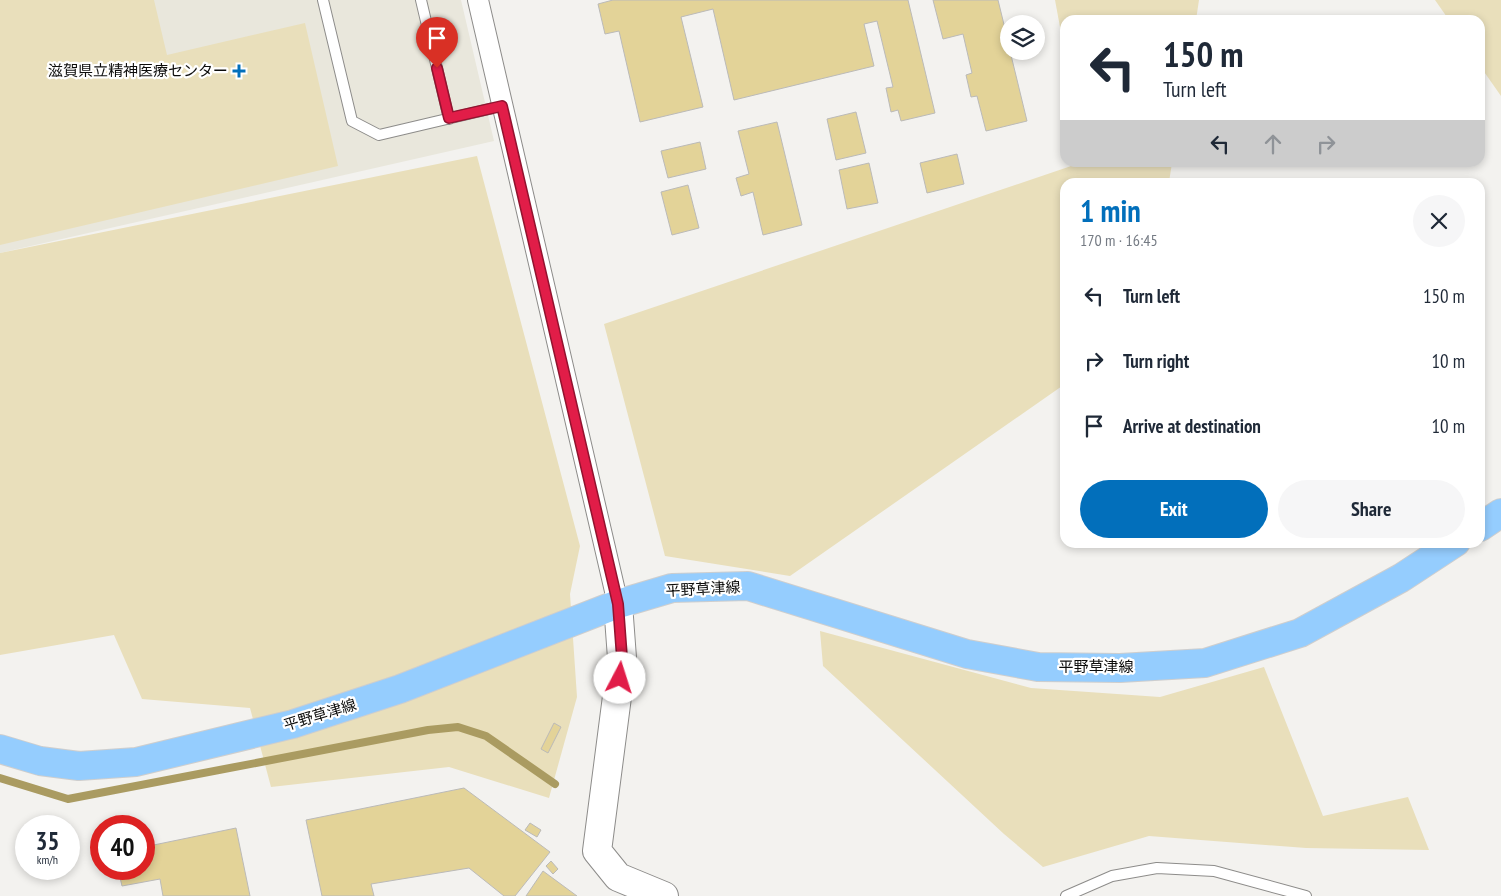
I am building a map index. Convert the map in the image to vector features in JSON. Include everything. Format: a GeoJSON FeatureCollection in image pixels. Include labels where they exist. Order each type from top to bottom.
{"type":"FeatureCollection","features":[{"type":"Feature","properties":{"kind":"main road"},"geometry":{"type":"LineString","coordinates":[[1485,523],[1501,513]]}},
{"type":"Feature","properties":{"kind":"main road","name":"平野草津線"},"geometry":{"type":"LineString","coordinates":[[0,748],[40,761],[79,766],[136,762],[293,724],[400,689],[618,604],[672,588],[748,586],[967,654],[1038,667],[1120,668],[1204,664],[1300,633],[1402,578],[1447,548]]}},
{"type":"Feature","properties":{"kind":"street"},"geometry":{"type":"LineString","coordinates":[[478,0],[618,604],[622,658],[597,851],[618,877],[664,896]]}},
{"type":"Feature","properties":{"kind":"lane"},"geometry":{"type":"LineString","coordinates":[[323,0],[352,121],[379,135],[502,106]]}},
{"type":"Feature","properties":{"kind":"lane"},"geometry":{"type":"LineString","coordinates":[[421,0],[449,118]]}},
{"type":"Feature","properties":{"kind":"lane"},"geometry":{"type":"LineString","coordinates":[[1066,896],[1112,876],[1157,868],[1214,871],[1306,896]]}},
{"type":"Feature","properties":{"kind":"shaded area","name":"滋賀県立精神医療センター"},"geometry":{"type":"Polygon","coordinates":[[[0,0],[461,0],[494,141],[0,253],[0,0]]]}},
{"type":"Feature","properties":{"kind":"shaded area","name":"滋賀県立精神医療センター"},"geometry":{"type":"Polygon","coordinates":[[[0,0],[154,0],[167,55],[305,23],[338,166],[0,245],[0,0]]]}},
{"type":"Feature","properties":{"kind":"shaded area"},"geometry":{"type":"Polygon","coordinates":[[[1055,0],[1199,0],[1197,15],[1060,15],[1060,27],[1055,0]]]}},
{"type":"Feature","properties":{"kind":"shaded area"},"geometry":{"type":"Polygon","coordinates":[[[1435,0],[1501,0],[1501,96],[1485,73],[1485,15],[1446,15],[1435,0]]]}},
{"type":"Feature","properties":{"kind":"shaded area"},"geometry":{"type":"Polygon","coordinates":[[[477,156],[580,546],[570,594],[577,697],[549,798],[449,767],[271,787],[250,708],[142,699],[114,635],[0,655],[0,253],[477,156]]]}},
{"type":"Feature","properties":{"kind":"shaded area"},"geometry":{"type":"Polygon","coordinates":[[[1068,167],[1171,167],[1170,178],[1060,178],[1060,387],[790,576],[665,556],[604,324],[1068,167]]]}},
{"type":"Feature","properties":{"kind":"shaded area"},"geometry":{"type":"Polygon","coordinates":[[[820,631],[1031,688],[1160,697],[1264,667],[1323,816],[1408,797],[1429,850],[1306,848],[1149,836],[1043,867],[1004,834],[823,666],[820,631]]]}},
{"type":"Feature","properties":{"kind":"building"},"geometry":{"type":"Polygon","coordinates":[[[613,0],[908,0],[935,113],[901,121],[898,110],[891,112],[886,88],[893,87],[877,21],[864,24],[874,66],[734,100],[713,9],[681,17],[703,107],[640,122],[619,31],[605,34],[598,4],[613,0]]]}},
{"type":"Feature","properties":{"kind":"building"},"geometry":{"type":"Polygon","coordinates":[[[933,0],[998,0],[1002,15],[1000,15],[1000,60],[1012,60],[1027,121],[986,131],[977,96],[971,97],[966,75],[972,73],[963,34],[943,39],[933,0]]]}},
{"type":"Feature","properties":{"kind":"building"},"geometry":{"type":"Polygon","coordinates":[[[856,112],[866,153],[836,160],[827,119],[856,112]]]}},
{"type":"Feature","properties":{"kind":"building"},"geometry":{"type":"Polygon","coordinates":[[[777,122],[802,225],[763,235],[753,192],[741,196],[736,178],[749,174],[738,131],[777,122]]]}},
{"type":"Feature","properties":{"kind":"building"},"geometry":{"type":"Polygon","coordinates":[[[700,142],[706,169],[668,178],[661,151],[700,142]]]}},
{"type":"Feature","properties":{"kind":"building"},"geometry":{"type":"Polygon","coordinates":[[[957,154],[964,184],[927,193],[920,163],[957,154]]]}},
{"type":"Feature","properties":{"kind":"building"},"geometry":{"type":"Polygon","coordinates":[[[869,163],[878,203],[847,209],[839,170],[869,163]]]}},
{"type":"Feature","properties":{"kind":"building"},"geometry":{"type":"Polygon","coordinates":[[[688,185],[699,228],[672,235],[661,192],[688,185]]]}},
{"type":"Feature","properties":{"kind":"building"},"geometry":{"type":"Polygon","coordinates":[[[554,723],[561,727],[548,753],[541,749],[554,723]]]}},
{"type":"Feature","properties":{"kind":"building"},"geometry":{"type":"Polygon","coordinates":[[[464,788],[550,852],[515,896],[504,896],[469,868],[371,884],[374,896],[322,896],[306,820],[464,788]]]}},
{"type":"Feature","properties":{"kind":"building"},"geometry":{"type":"Polygon","coordinates":[[[530,823],[541,830],[537,837],[525,830],[530,823]]]}},
{"type":"Feature","properties":{"kind":"building"},"geometry":{"type":"Polygon","coordinates":[[[236,828],[250,896],[163,896],[160,879],[155,880],[155,845],[236,828]]]}},
{"type":"Feature","properties":{"kind":"building"},"geometry":{"type":"Polygon","coordinates":[[[551,861],[558,869],[553,874],[546,866],[551,861]]]}},
{"type":"Feature","properties":{"kind":"building"},"geometry":{"type":"Polygon","coordinates":[[[543,871],[577,896],[526,896],[543,871]]]}},
{"type":"Feature","properties":{"kind":"building"},"geometry":{"type":"Polygon","coordinates":[[[121,880],[155,880],[122,886],[121,880]]]}},
{"type":"Feature","properties":{"kind":"waterway"},"geometry":{"type":"LineString","coordinates":[[0,778],[68,799],[428,730],[458,727],[486,736],[555,784]]}},
{"type":"Feature","properties":{"kind":"place","name":"滋賀県立精神医療センター"},"geometry":{"type":"Point","coordinates":[239,71]}},
{"type":"Feature","properties":{"kind":"route"},"geometry":{"type":"LineString","coordinates":[[437,68],[449,118],[502,106],[618,604],[622,658],[620,678]]}}]}
